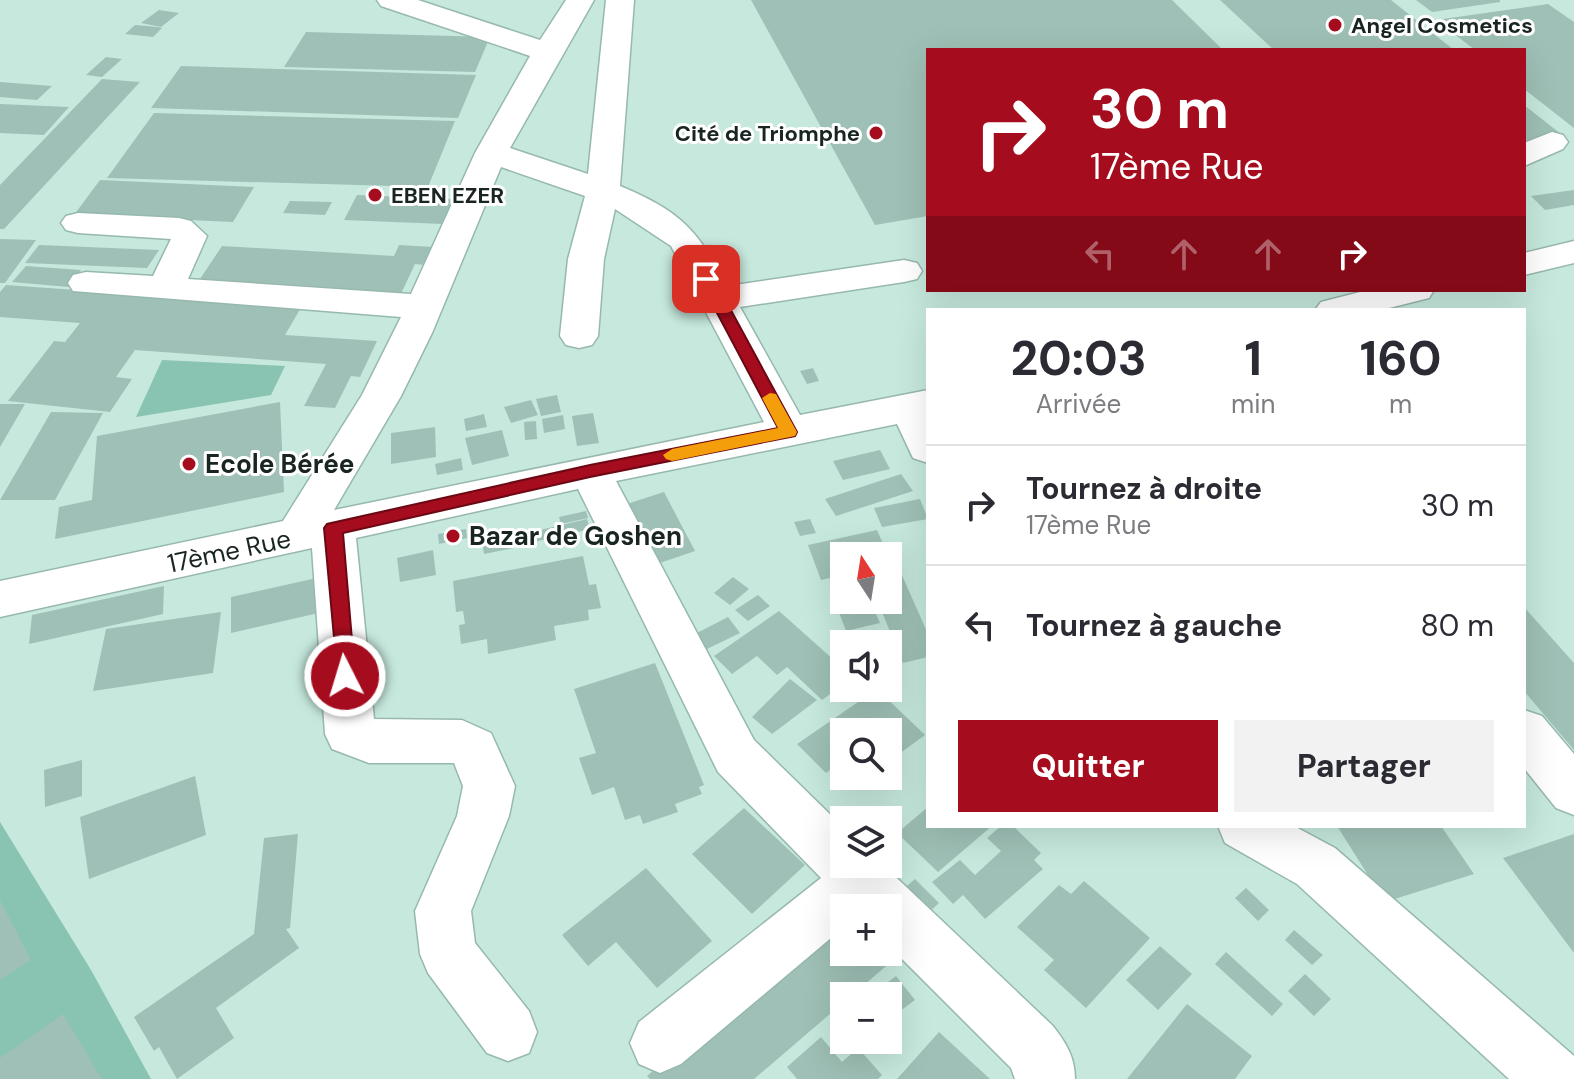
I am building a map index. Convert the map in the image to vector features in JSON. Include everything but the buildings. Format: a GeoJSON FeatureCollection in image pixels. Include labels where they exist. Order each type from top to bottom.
{"type":"FeatureCollection","features":[{"type":"Feature","properties":{"kind":"street"},"geometry":{"type":"LineString","coordinates":[[391,0],[547,52]]}},
{"type":"Feature","properties":{"kind":"street"},"geometry":{"type":"LineString","coordinates":[[508,1032],[448,954],[443,911],[483,816],[489,786],[473,748],[462,742],[369,741],[350,734],[315,533],[424,307],[491,153],[580,0]]}},
{"type":"Feature","properties":{"kind":"street"},"geometry":{"type":"LineString","coordinates":[[579,336],[586,259],[603,191],[620,0]]}},
{"type":"Feature","properties":{"kind":"street"},"geometry":{"type":"LineString","coordinates":[[491,153],[603,191],[662,219],[685,240],[789,432]]}},
{"type":"Feature","properties":{"kind":"street"},"geometry":{"type":"LineString","coordinates":[[78,223],[179,228],[190,236],[166,288]]}},
{"type":"Feature","properties":{"kind":"street"},"geometry":{"type":"LineString","coordinates":[[1529,256],[1574,252]]}},
{"type":"Feature","properties":{"kind":"street"},"geometry":{"type":"LineString","coordinates":[[717,299],[904,271]]}},
{"type":"Feature","properties":{"kind":"street"},"geometry":{"type":"LineString","coordinates":[[86,283],[424,307]]}},
{"type":"Feature","properties":{"kind":"street"},"geometry":{"type":"LineString","coordinates":[[1342,308],[1408,292]]}},
{"type":"Feature","properties":{"kind":"street"},"geometry":{"type":"LineString","coordinates":[[920,406],[926,438]]}},
{"type":"Feature","properties":{"kind":"street","name":"17ème Rue"},"geometry":{"type":"LineString","coordinates":[[0,599],[590,471],[920,406]]}},
{"type":"Feature","properties":{"kind":"street"},"geometry":{"type":"LineString","coordinates":[[590,471],[736,756],[830,850]]}},
{"type":"Feature","properties":{"kind":"street"},"geometry":{"type":"LineString","coordinates":[[1526,733],[1574,792]]}},
{"type":"Feature","properties":{"kind":"street"},"geometry":{"type":"LineString","coordinates":[[1248,828],[1316,866],[1554,1079]]}},
{"type":"Feature","properties":{"kind":"street"},"geometry":{"type":"LineString","coordinates":[[660,1043],[839,878]]}},
{"type":"Feature","properties":{"kind":"street"},"geometry":{"type":"LineString","coordinates":[[858,878],[1032,1047],[1045,1065],[1045,1079]]}},
{"type":"Feature","properties":{"kind":"green space"},"geometry":{"type":"Polygon","coordinates":[[[162,360],[285,366],[271,395],[136,417],[162,360]]]}},
{"type":"Feature","properties":{"kind":"green space"},"geometry":{"type":"Polygon","coordinates":[[[0,822],[91,970],[151,1079],[0,1079],[0,822]]]}},
{"type":"Feature","properties":{"kind":"slow traffic"},"geometry":{"type":"LineString","coordinates":[[672,455],[789,432],[770,398]]}},
{"type":"Feature","properties":{"kind":"place","name":"Angel Cosmetics"},"geometry":{"type":"Point","coordinates":[1335,25]}},
{"type":"Feature","properties":{"kind":"place","name":"Cité de Triomphe"},"geometry":{"type":"Point","coordinates":[876,133]}},
{"type":"Feature","properties":{"kind":"place","name":"EBEN EZER"},"geometry":{"type":"Point","coordinates":[375,195]}},
{"type":"Feature","properties":{"kind":"place","name":"Ecole Bérée"},"geometry":{"type":"Point","coordinates":[189,464]}},
{"type":"Feature","properties":{"kind":"place","name":"Bazar de Goshen"},"geometry":{"type":"Point","coordinates":[453,536]}},
{"type":"Feature","properties":{"kind":"route"},"geometry":{"type":"LineString","coordinates":[[345,676],[333,528],[590,471],[789,432],[706,279]]}}]}
